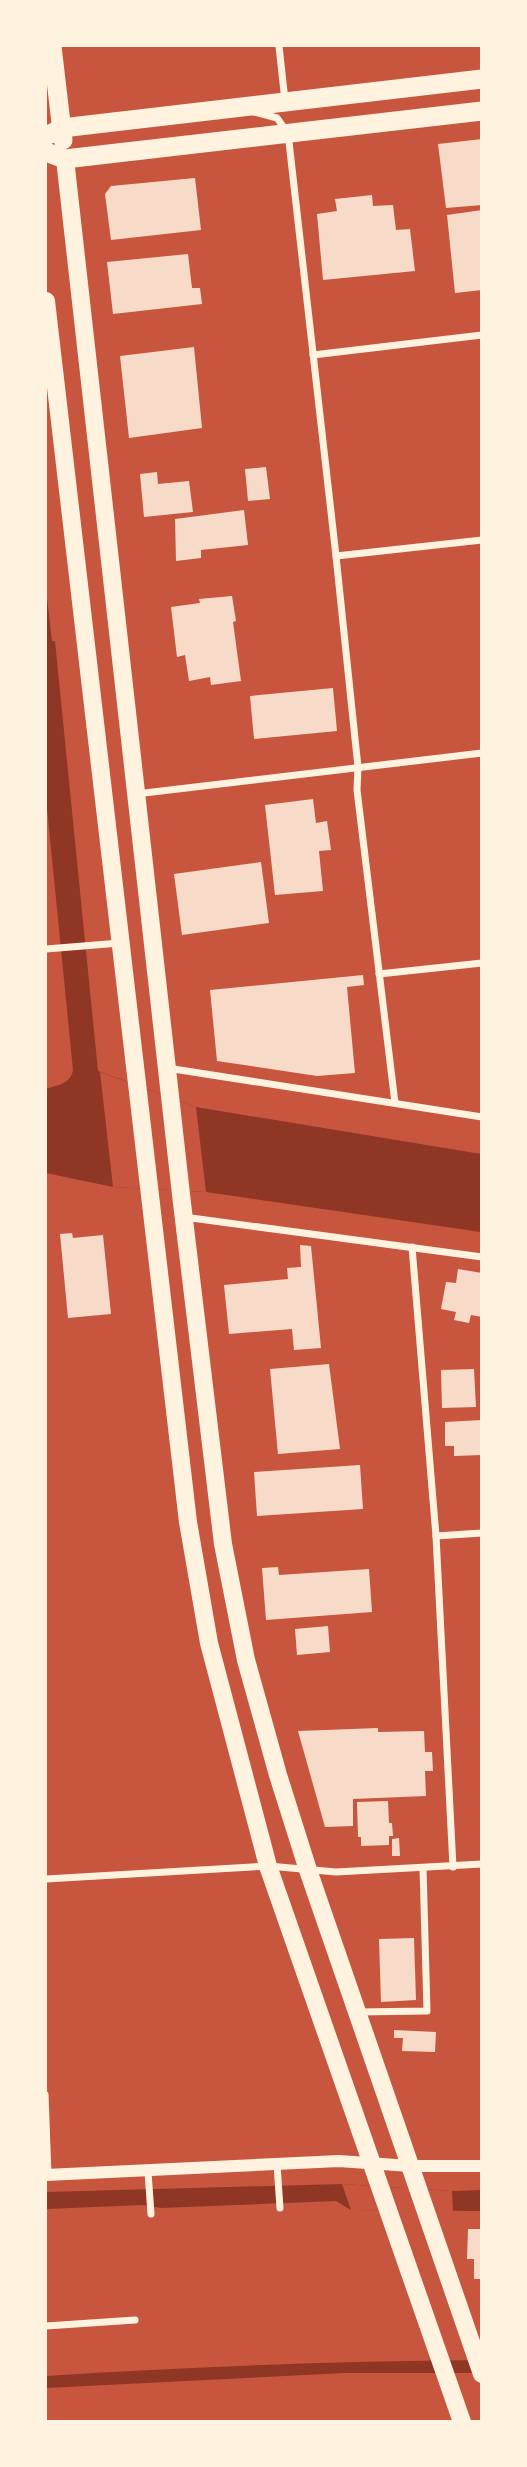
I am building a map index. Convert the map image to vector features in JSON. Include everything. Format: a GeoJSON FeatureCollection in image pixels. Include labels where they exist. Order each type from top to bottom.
{"type":"FeatureCollection","features":[{"type":"Feature","properties":{"kind":"highway"},"geometry":{"type":"LineString","coordinates":[[52,46],[54,132],[65,159]]}},
{"type":"Feature","properties":{"kind":"highway"},"geometry":{"type":"LineString","coordinates":[[54,132],[236,107],[481,79]]}},
{"type":"Feature","properties":{"kind":"highway"},"geometry":{"type":"LineString","coordinates":[[46,152],[65,159],[481,111]]}},
{"type":"Feature","properties":{"kind":"main road"},"geometry":{"type":"LineString","coordinates":[[65,159],[135,794],[223,1544],[246,1660],[308,1870],[481,2374]]}},
{"type":"Feature","properties":{"kind":"main road"},"geometry":{"type":"LineString","coordinates":[[46,301],[188,1522],[209,1643],[268,1866],[462,2421]]}},
{"type":"Feature","properties":{"kind":"street"},"geometry":{"type":"LineString","coordinates":[[279,46],[285,102]]}},
{"type":"Feature","properties":{"kind":"street"},"geometry":{"type":"LineString","coordinates":[[236,107],[277,118],[288,133],[336,556],[358,767],[357,790],[396,1103]]}},
{"type":"Feature","properties":{"kind":"street"},"geometry":{"type":"LineString","coordinates":[[313,355],[481,335]]}},
{"type":"Feature","properties":{"kind":"street"},"geometry":{"type":"LineString","coordinates":[[336,556],[481,540]]}},
{"type":"Feature","properties":{"kind":"street"},"geometry":{"type":"LineString","coordinates":[[135,794],[481,753]]}},
{"type":"Feature","properties":{"kind":"street"},"geometry":{"type":"LineString","coordinates":[[46,949],[120,943]]}},
{"type":"Feature","properties":{"kind":"street"},"geometry":{"type":"LineString","coordinates":[[379,974],[481,963]]}},
{"type":"Feature","properties":{"kind":"street"},"geometry":{"type":"LineString","coordinates":[[168,1077],[396,1103],[481,1117]]}},
{"type":"Feature","properties":{"kind":"street"},"geometry":{"type":"LineString","coordinates":[[183,1210],[481,1257]]}},
{"type":"Feature","properties":{"kind":"street"},"geometry":{"type":"LineString","coordinates":[[412,1247],[436,1536],[453,1867]]}},
{"type":"Feature","properties":{"kind":"street"},"geometry":{"type":"LineString","coordinates":[[436,1536],[481,1533]]}},
{"type":"Feature","properties":{"kind":"street"},"geometry":{"type":"LineString","coordinates":[[46,1879],[268,1866],[336,1872],[481,1864]]}},
{"type":"Feature","properties":{"kind":"street"},"geometry":{"type":"LineString","coordinates":[[357,2012],[428,2011],[423,1868]]}},
{"type":"Feature","properties":{"kind":"street"},"geometry":{"type":"LineString","coordinates":[[47,2175],[339,2161],[413,2173],[481,2166]]}},
{"type":"Feature","properties":{"kind":"street"},"geometry":{"type":"LineString","coordinates":[[277,2164],[280,2208]]}},
{"type":"Feature","properties":{"kind":"street"},"geometry":{"type":"LineString","coordinates":[[148,2172],[151,2214]]}},
{"type":"Feature","properties":{"kind":"street"},"geometry":{"type":"LineString","coordinates":[[46,2326],[135,2320]]}},
{"type":"Feature","properties":{"kind":"lane"},"geometry":{"type":"LineString","coordinates":[[46,2094],[47,2175]]}},
{"type":"Feature","properties":{"kind":"shaded area"},"geometry":{"type":"Polygon","coordinates":[[[46,589],[52,641],[55,641],[98,1071],[196,1107],[481,1154],[481,1232],[206,1192],[113,1187],[46,1173],[46,1089],[66,1081],[73,1070],[46,798],[46,589]]]}},
{"type":"Feature","properties":{"kind":"shaded area"},"geometry":{"type":"Polygon","coordinates":[[[342,2184],[452,2191],[481,2190],[482,2211],[351,2210],[336,2201],[161,2208],[143,2205],[46,2209],[46,2192],[342,2184]]]}},
{"type":"Feature","properties":{"kind":"shaded area"},"geometry":{"type":"Polygon","coordinates":[[[481,2360],[481,2373],[345,2373],[46,2388],[46,2376],[264,2365],[481,2360]]]}},
{"type":"Feature","properties":{"kind":"pier"},"geometry":{"type":"Polygon","coordinates":[[[100,1072],[196,1107],[206,1192],[113,1187],[100,1072]]]}},
{"type":"Feature","properties":{"kind":"pier"},"geometry":{"type":"Polygon","coordinates":[[[342,2184],[452,2191],[453,2212],[351,2210],[342,2184]]]}},
{"type":"Feature","properties":{"kind":"building"},"geometry":{"type":"Polygon","coordinates":[[[482,139],[482,205],[446,208],[438,144],[482,139]]]}},
{"type":"Feature","properties":{"kind":"building"},"geometry":{"type":"Polygon","coordinates":[[[195,178],[201,230],[111,240],[105,194],[111,186],[195,178]]]}},
{"type":"Feature","properties":{"kind":"building"},"geometry":{"type":"Polygon","coordinates":[[[372,195],[373,206],[393,205],[396,230],[410,229],[415,271],[323,280],[317,214],[337,211],[335,199],[372,195]]]}},
{"type":"Feature","properties":{"kind":"building"},"geometry":{"type":"Polygon","coordinates":[[[482,210],[482,290],[455,293],[447,215],[482,210]]]}},
{"type":"Feature","properties":{"kind":"building"},"geometry":{"type":"Polygon","coordinates":[[[188,254],[192,288],[200,288],[202,304],[113,314],[107,262],[188,254]]]}},
{"type":"Feature","properties":{"kind":"building"},"geometry":{"type":"Polygon","coordinates":[[[194,347],[202,428],[129,438],[120,356],[194,347]]]}},
{"type":"Feature","properties":{"kind":"building"},"geometry":{"type":"Polygon","coordinates":[[[266,467],[270,499],[248,501],[245,469],[266,467]]]}},
{"type":"Feature","properties":{"kind":"building"},"geometry":{"type":"Polygon","coordinates":[[[157,472],[158,484],[189,481],[193,512],[144,517],[140,474],[157,472]]]}},
{"type":"Feature","properties":{"kind":"building"},"geometry":{"type":"Polygon","coordinates":[[[244,510],[248,545],[201,550],[201,558],[176,561],[175,519],[244,510]]]}},
{"type":"Feature","properties":{"kind":"building"},"geometry":{"type":"Polygon","coordinates":[[[232,596],[241,681],[211,685],[210,677],[189,681],[185,655],[177,657],[171,607],[200,603],[199,599],[232,596]]]}},
{"type":"Feature","properties":{"kind":"building"},"geometry":{"type":"Polygon","coordinates":[[[333,688],[337,731],[254,739],[250,696],[333,688]]]}},
{"type":"Feature","properties":{"kind":"building"},"geometry":{"type":"Polygon","coordinates":[[[313,799],[316,823],[327,821],[331,850],[319,851],[323,891],[275,895],[265,805],[313,799]]]}},
{"type":"Feature","properties":{"kind":"building"},"geometry":{"type":"Polygon","coordinates":[[[261,862],[269,923],[182,935],[174,874],[261,862]]]}},
{"type":"Feature","properties":{"kind":"building"},"geometry":{"type":"Polygon","coordinates":[[[363,975],[364,985],[347,987],[355,1073],[317,1076],[217,1061],[210,990],[363,975]]]}},
{"type":"Feature","properties":{"kind":"building"},"geometry":{"type":"Polygon","coordinates":[[[72,1233],[73,1238],[103,1235],[111,1314],[68,1318],[60,1234],[72,1233]]]}},
{"type":"Feature","properties":{"kind":"building"},"geometry":{"type":"Polygon","coordinates":[[[300,1245],[311,1246],[321,1348],[294,1350],[292,1329],[229,1334],[224,1285],[288,1279],[287,1268],[301,1267],[300,1245]]]}},
{"type":"Feature","properties":{"kind":"building"},"geometry":{"type":"Polygon","coordinates":[[[458,1269],[482,1273],[482,1317],[471,1315],[469,1323],[454,1320],[456,1312],[441,1309],[446,1282],[456,1283],[458,1269]]]}},
{"type":"Feature","properties":{"kind":"building"},"geometry":{"type":"Polygon","coordinates":[[[329,1364],[340,1449],[278,1454],[270,1369],[329,1364]]]}},
{"type":"Feature","properties":{"kind":"building"},"geometry":{"type":"Polygon","coordinates":[[[474,1369],[476,1407],[442,1408],[441,1370],[474,1369]]]}},
{"type":"Feature","properties":{"kind":"building"},"geometry":{"type":"Polygon","coordinates":[[[482,1420],[482,1455],[454,1456],[454,1446],[445,1446],[445,1422],[482,1420]]]}},
{"type":"Feature","properties":{"kind":"building"},"geometry":{"type":"Polygon","coordinates":[[[360,1465],[363,1509],[257,1516],[254,1472],[360,1465]]]}},
{"type":"Feature","properties":{"kind":"building"},"geometry":{"type":"Polygon","coordinates":[[[278,1567],[279,1575],[369,1569],[372,1612],[266,1620],[262,1568],[278,1567]]]}},
{"type":"Feature","properties":{"kind":"building"},"geometry":{"type":"Polygon","coordinates":[[[328,1626],[330,1652],[297,1655],[295,1629],[328,1626]]]}},
{"type":"Feature","properties":{"kind":"building"},"geometry":{"type":"Polygon","coordinates":[[[378,1728],[378,1732],[424,1731],[425,1752],[432,1752],[433,1771],[425,1771],[426,1796],[353,1799],[353,1826],[325,1827],[298,1731],[378,1728]]]}},
{"type":"Feature","properties":{"kind":"building"},"geometry":{"type":"Polygon","coordinates":[[[388,1801],[389,1823],[392,1823],[393,1836],[389,1836],[389,1845],[361,1846],[361,1837],[358,1837],[357,1802],[388,1801]]]}},
{"type":"Feature","properties":{"kind":"building"},"geometry":{"type":"Polygon","coordinates":[[[399,1838],[400,1856],[392,1856],[392,1839],[399,1838]]]}},
{"type":"Feature","properties":{"kind":"building"},"geometry":{"type":"Polygon","coordinates":[[[414,1938],[416,2000],[381,2002],[379,1939],[414,1938]]]}},
{"type":"Feature","properties":{"kind":"building"},"geometry":{"type":"Polygon","coordinates":[[[394,2030],[436,2032],[435,2052],[402,2051],[403,2038],[394,2038],[394,2030]]]}},
{"type":"Feature","properties":{"kind":"building"},"geometry":{"type":"Polygon","coordinates":[[[468,2229],[482,2229],[482,2279],[474,2279],[474,2259],[467,2259],[468,2229]]]}}]}
